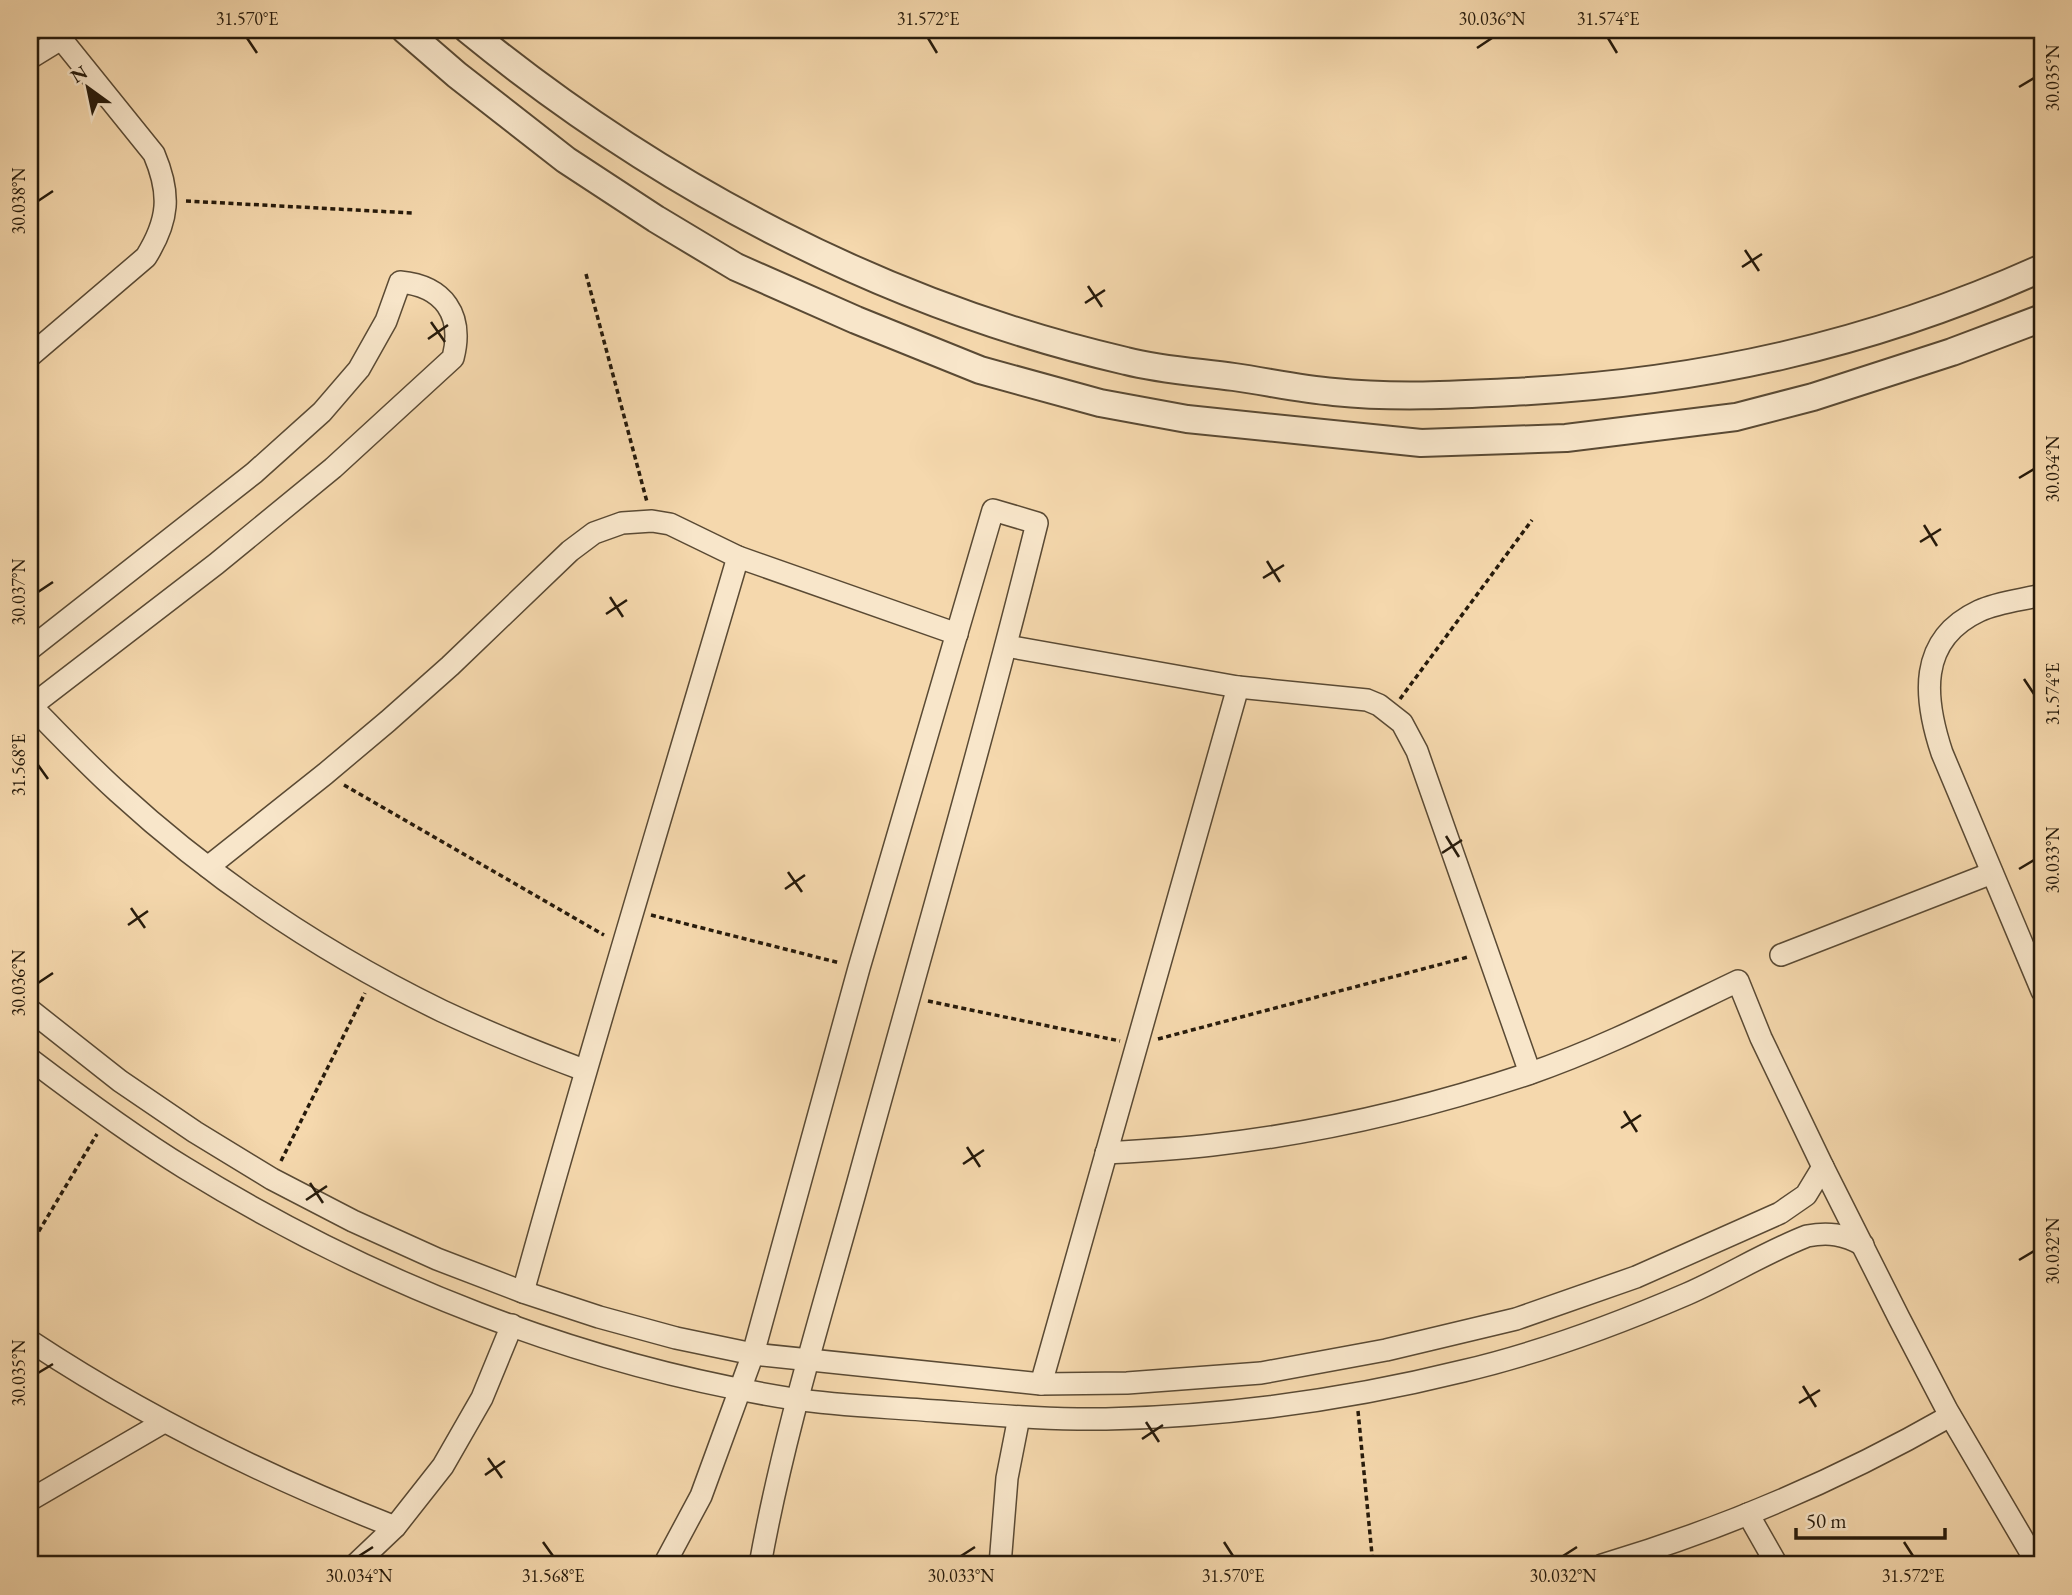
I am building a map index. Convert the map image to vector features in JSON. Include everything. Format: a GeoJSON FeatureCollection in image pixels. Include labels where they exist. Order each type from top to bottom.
{"type":"FeatureCollection","features":[{"type":"Feature","properties":{"kind":"street"},"geometry":{"type":"LineString","coordinates":[[405,30],[457,75],[566,160],[736,267],[856,320],[980,370],[1100,403],[1175,417],[1421,443],[1566,438],[1736,417],[1826,393],[1952,352],[2042,318]]}},
{"type":"Feature","properties":{"kind":"street"},"geometry":{"type":"LineString","coordinates":[[468,30],[544,89],[647,160],[765,227],[827,258],[923,298],[996,325],[1129,362],[1336,393],[1473,394],[1604,387],[1670,378],[1808,351],[1947,307],[2042,268]]}},
{"type":"Feature","properties":{"kind":"street"},"geometry":{"type":"LineString","coordinates":[[30,58],[57,35],[154,154],[163,176],[166,200],[164,220],[146,257],[30,356]]}},
{"type":"Feature","properties":{"kind":"street"},"geometry":{"type":"LineString","coordinates":[[30,649],[254,473],[322,412],[359,369],[386,321],[400,282],[416,283],[430,289],[442,299],[451,312],[457,342],[453,358],[333,468],[119,641],[31,707],[117,792],[208,867],[306,935],[374,976],[442,1011],[584,1070]]}},
{"type":"Feature","properties":{"kind":"street"},"geometry":{"type":"LineString","coordinates":[[664,1565],[701,1496],[754,1354],[859,968],[993,510],[1037,523],[1006,646],[809,1358],[760,1565]]}},
{"type":"Feature","properties":{"kind":"street"},"geometry":{"type":"LineString","coordinates":[[208,867],[324,775],[450,666],[570,551],[594,533],[622,523],[652,521],[670,524],[738,556],[957,634]]}},
{"type":"Feature","properties":{"kind":"street"},"geometry":{"type":"LineString","coordinates":[[523,1292],[584,1070],[624,946],[738,556]]}},
{"type":"Feature","properties":{"kind":"street"},"geometry":{"type":"LineString","coordinates":[[2042,594],[1994,606],[1969,616],[1948,634],[1930,671],[1928,699],[1935,733],[2042,991]]}},
{"type":"Feature","properties":{"kind":"street"},"geometry":{"type":"LineString","coordinates":[[1006,646],[1238,687],[1355,697],[1390,712],[1411,736],[1530,1073]]}},
{"type":"Feature","properties":{"kind":"street"},"geometry":{"type":"LineString","coordinates":[[1041,1384],[1238,687]]}},
{"type":"Feature","properties":{"kind":"street"},"geometry":{"type":"LineString","coordinates":[[1781,956],[1992,873]]}},
{"type":"Feature","properties":{"kind":"street"},"geometry":{"type":"LineString","coordinates":[[1106,1153],[1212,1145],[1318,1130],[1422,1106],[1530,1073],[1632,1032],[1738,981],[1823,1167],[1950,1416],[2038,1565]]}},
{"type":"Feature","properties":{"kind":"street"},"geometry":{"type":"LineString","coordinates":[[30,1010],[120,1081],[195,1132],[272,1179],[437,1259],[523,1292],[598,1317],[754,1354],[1041,1384],[1126,1383],[1261,1373],[1386,1350],[1516,1319],[1636,1277],[1794,1205],[1806,1195],[1823,1167]]}},
{"type":"Feature","properties":{"kind":"street"},"geometry":{"type":"LineString","coordinates":[[30,1059],[108,1117],[184,1168],[262,1214],[427,1293],[587,1350],[663,1371],[798,1400],[1019,1417],[1104,1419],[1273,1408],[1357,1395],[1468,1370],[1580,1336],[1689,1293],[1794,1242],[1821,1233],[1843,1236],[1863,1245]]}},
{"type":"Feature","properties":{"kind":"street"},"geometry":{"type":"LineString","coordinates":[[1743,1230],[1757,1260]]}},
{"type":"Feature","properties":{"kind":"street"},"geometry":{"type":"LineString","coordinates":[[355,1565],[395,1527],[443,1466],[482,1398],[512,1325]]}},
{"type":"Feature","properties":{"kind":"street"},"geometry":{"type":"LineString","coordinates":[[30,1341],[75,1371],[238,1461],[314,1496],[395,1527]]}},
{"type":"Feature","properties":{"kind":"street"},"geometry":{"type":"LineString","coordinates":[[1602,1565],[1748,1514],[1885,1453],[1950,1416]]}},
{"type":"Feature","properties":{"kind":"street"},"geometry":{"type":"LineString","coordinates":[[1000,1565],[1007,1478],[1019,1417]]}},
{"type":"Feature","properties":{"kind":"street"},"geometry":{"type":"LineString","coordinates":[[30,1500],[164,1422]]}},
{"type":"Feature","properties":{"kind":"street"},"geometry":{"type":"LineString","coordinates":[[1748,1514],[1777,1565]]}},
{"type":"Feature","properties":{"kind":"path"},"geometry":{"type":"LineString","coordinates":[[166,200],[412,213]]}},
{"type":"Feature","properties":{"kind":"path"},"geometry":{"type":"LineString","coordinates":[[586,274],[652,521]]}},
{"type":"Feature","properties":{"kind":"path"},"geometry":{"type":"LineString","coordinates":[[1390,712],[1532,520]]}},
{"type":"Feature","properties":{"kind":"path"},"geometry":{"type":"LineString","coordinates":[[324,775],[624,946]]}},
{"type":"Feature","properties":{"kind":"path"},"geometry":{"type":"LineString","coordinates":[[634,911],[859,968]]}},
{"type":"Feature","properties":{"kind":"path"},"geometry":{"type":"LineString","coordinates":[[909,997],[1137,1044],[1487,951]]}},
{"type":"Feature","properties":{"kind":"path"},"geometry":{"type":"LineString","coordinates":[[272,1179],[374,976]]}},
{"type":"Feature","properties":{"kind":"path"},"geometry":{"type":"LineString","coordinates":[[30,1246],[108,1117]]}},
{"type":"Feature","properties":{"kind":"path"},"geometry":{"type":"LineString","coordinates":[[1357,1395],[1373,1565]]}}]}
